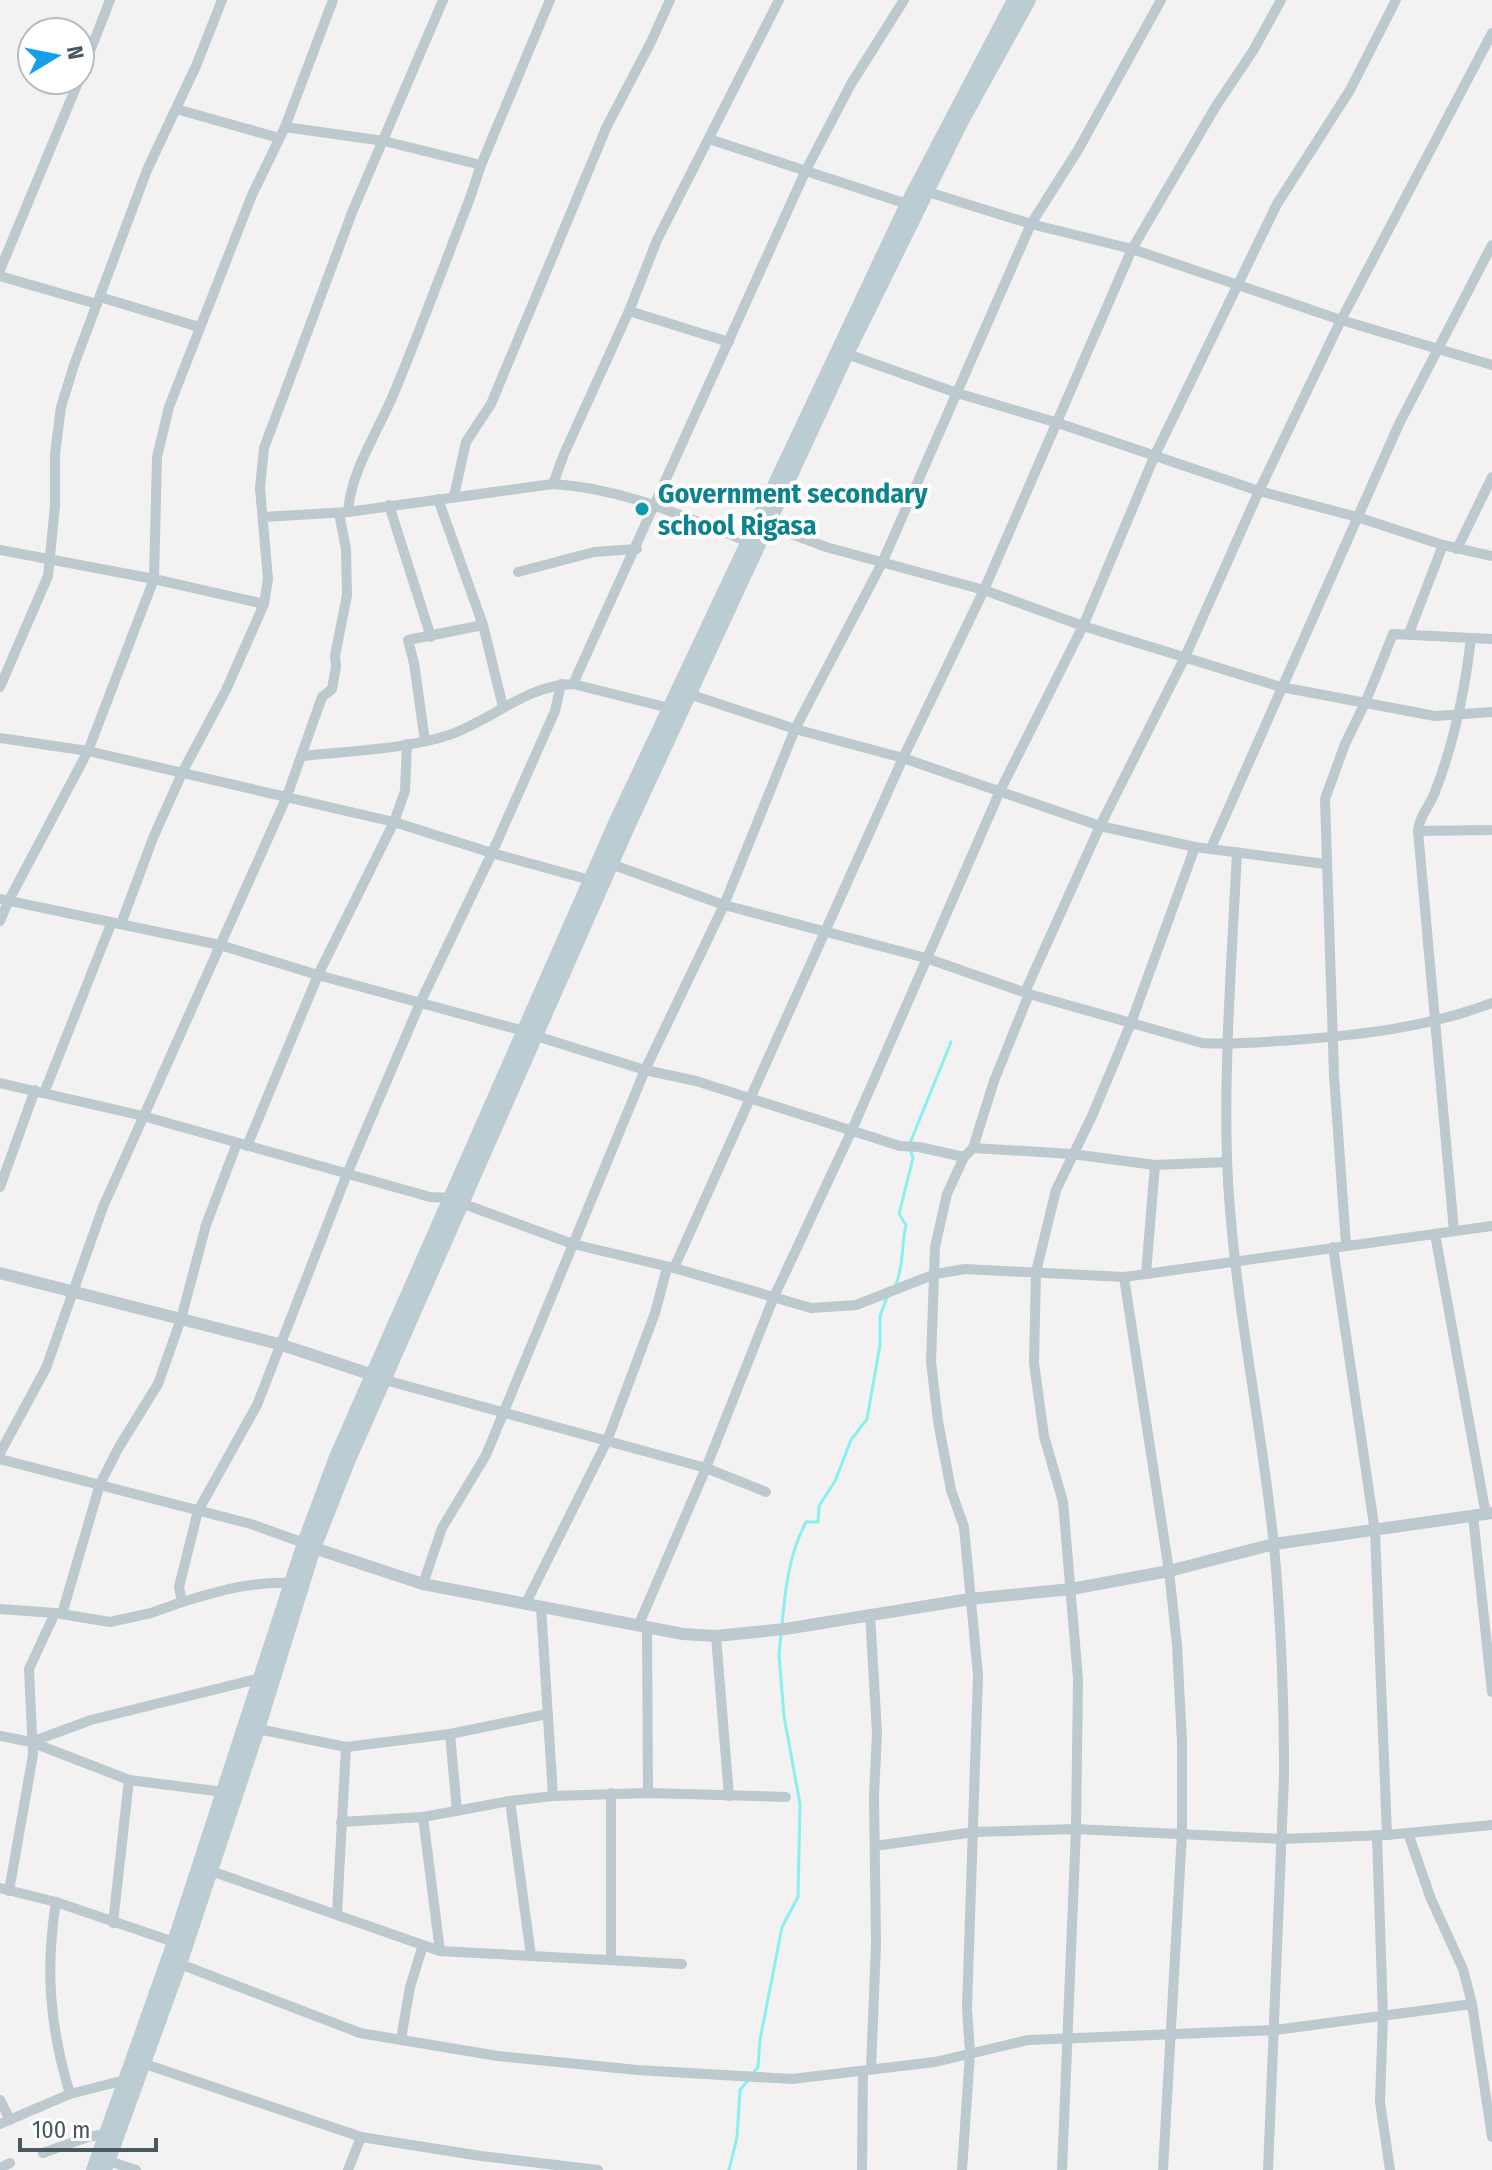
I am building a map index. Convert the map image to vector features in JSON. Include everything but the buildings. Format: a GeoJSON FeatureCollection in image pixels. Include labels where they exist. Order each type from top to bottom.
{"type":"FeatureCollection","features":[{"type":"Feature","properties":{"kind":"main road"},"geometry":{"type":"LineString","coordinates":[[530,1034],[590,880],[746,541],[907,204],[1014,0]]}},
{"type":"Feature","properties":{"kind":"main road"},"geometry":{"type":"LineString","coordinates":[[107,2165],[180,1964],[258,1729],[291,1583],[348,1462],[379,1377],[530,1034],[847,354],[1029,0]]}},
{"type":"Feature","properties":{"kind":"main road"},"geometry":{"type":"LineString","coordinates":[[93,2170],[174,1942],[261,1678],[279,1641],[309,1546]]}},
{"type":"Feature","properties":{"kind":"street"},"geometry":{"type":"LineString","coordinates":[[96,35],[110,0]]}},
{"type":"Feature","properties":{"kind":"street"},"geometry":{"type":"LineString","coordinates":[[0,687],[48,576],[61,407],[147,170],[196,66],[222,0]]}},
{"type":"Feature","properties":{"kind":"street"},"geometry":{"type":"LineString","coordinates":[[0,921],[4,899],[88,751],[154,579],[157,457],[169,407],[252,195],[285,127],[333,0]]}},
{"type":"Feature","properties":{"kind":"street"},"geometry":{"type":"LineString","coordinates":[[0,1187],[183,771],[226,690],[264,604],[268,579],[260,488],[264,448],[353,210],[443,0]]}},
{"type":"Feature","properties":{"kind":"street"},"geometry":{"type":"LineString","coordinates":[[550,0],[481,165],[393,395],[357,474],[344,512],[347,595],[332,689],[322,697],[287,796],[103,1207],[46,1368],[0,1456],[251,1524],[423,1584],[683,1634],[716,1636],[779,1630],[970,1599],[1071,1589],[1169,1571],[1274,1544],[1489,1514],[1435,1234]]}},
{"type":"Feature","properties":{"kind":"street"},"geometry":{"type":"LineString","coordinates":[[454,496],[466,442],[491,404],[607,126],[670,0]]}},
{"type":"Feature","properties":{"kind":"street"},"geometry":{"type":"LineString","coordinates":[[553,484],[657,240],[779,0]]}},
{"type":"Feature","properties":{"kind":"street"},"geometry":{"type":"LineString","coordinates":[[573,684],[637,549],[806,170],[851,84],[904,0]]}},
{"type":"Feature","properties":{"kind":"street"},"geometry":{"type":"LineString","coordinates":[[423,1584],[442,1528],[486,1455],[645,1070],[724,905],[795,729],[882,563],[1031,224],[1078,150],[1161,0]]}},
{"type":"Feature","properties":{"kind":"street"},"geometry":{"type":"LineString","coordinates":[[526,1603],[607,1441],[671,1268],[827,931],[903,758],[984,590],[1132,249],[1281,0]]}},
{"type":"Feature","properties":{"kind":"street"},"geometry":{"type":"LineString","coordinates":[[648,1793],[643,1625],[773,1299],[852,1130],[1000,791],[1083,626],[1155,455],[1277,204],[1350,90],[1396,0]]}},
{"type":"Feature","properties":{"kind":"street"},"geometry":{"type":"LineString","coordinates":[[962,2170],[970,2053],[967,2008],[978,1675],[964,1527],[951,1490],[931,1362],[935,1247],[939,1225],[947,1194],[964,1157],[973,1148],[1027,993],[1100,826],[1185,657],[1259,491],[1341,320],[1492,33]]}},
{"type":"Feature","properties":{"kind":"street"},"geometry":{"type":"LineString","coordinates":[[72,96],[0,273],[199,327]]}},
{"type":"Feature","properties":{"kind":"street"},"geometry":{"type":"LineString","coordinates":[[176,109],[279,138]]}},
{"type":"Feature","properties":{"kind":"street"},"geometry":{"type":"LineString","coordinates":[[285,127],[384,141],[481,165]]}},
{"type":"Feature","properties":{"kind":"street"},"geometry":{"type":"LineString","coordinates":[[709,139],[907,204]]}},
{"type":"Feature","properties":{"kind":"street"},"geometry":{"type":"LineString","coordinates":[[928,192],[1031,224],[1132,249],[1341,320],[1492,365]]}},
{"type":"Feature","properties":{"kind":"street"},"geometry":{"type":"LineString","coordinates":[[1211,848],[1399,424],[1492,245]]}},
{"type":"Feature","properties":{"kind":"street"},"geometry":{"type":"LineString","coordinates":[[629,311],[729,342]]}},
{"type":"Feature","properties":{"kind":"street"},"geometry":{"type":"LineString","coordinates":[[847,354],[1259,491],[1357,517],[1457,549],[1492,556]]}},
{"type":"Feature","properties":{"kind":"street"},"geometry":{"type":"LineString","coordinates":[[1457,549],[1492,477]]}},
{"type":"Feature","properties":{"kind":"street"},"geometry":{"type":"LineString","coordinates":[[263,517],[344,512],[553,484],[641,499],[746,541]]}},
{"type":"Feature","properties":{"kind":"street"},"geometry":{"type":"LineString","coordinates":[[438,499],[483,625],[503,707]]}},
{"type":"Feature","properties":{"kind":"street"},"geometry":{"type":"LineString","coordinates":[[389,505],[431,637]]}},
{"type":"Feature","properties":{"kind":"street"},"geometry":{"type":"LineString","coordinates":[[768,525],[826,547],[984,590],[1083,626],[1281,687],[1366,701],[1403,711],[1459,715],[1492,712]]}},
{"type":"Feature","properties":{"kind":"street"},"geometry":{"type":"LineString","coordinates":[[1409,633],[1443,545]]}},
{"type":"Feature","properties":{"kind":"street"},"geometry":{"type":"LineString","coordinates":[[518,572],[594,552],[637,549]]}},
{"type":"Feature","properties":{"kind":"street"},"geometry":{"type":"LineString","coordinates":[[0,550],[154,579],[264,604]]}},
{"type":"Feature","properties":{"kind":"street"},"geometry":{"type":"LineString","coordinates":[[425,741],[408,640],[483,625]]}},
{"type":"Feature","properties":{"kind":"street"},"geometry":{"type":"LineString","coordinates":[[1346,1245],[1325,864],[1325,799],[1328,786],[1393,634],[1492,639]]}},
{"type":"Feature","properties":{"kind":"street"},"geometry":{"type":"LineString","coordinates":[[1454,1231],[1418,831],[1419,822],[1435,793],[1459,715],[1471,638]]}},
{"type":"Feature","properties":{"kind":"street"},"geometry":{"type":"LineString","coordinates":[[303,756],[407,744],[450,735],[537,691],[561,684],[573,684],[669,708]]}},
{"type":"Feature","properties":{"kind":"street"},"geometry":{"type":"LineString","coordinates":[[182,1602],[179,1587],[198,1511],[257,1405],[347,1174],[420,1003],[492,853],[555,711],[561,684]]}},
{"type":"Feature","properties":{"kind":"street"},"geometry":{"type":"LineString","coordinates":[[689,694],[795,729],[903,758],[1100,826],[1195,847],[1325,864]]}},
{"type":"Feature","properties":{"kind":"street"},"geometry":{"type":"LineString","coordinates":[[0,738],[88,751],[287,796],[394,822],[590,880]]}},
{"type":"Feature","properties":{"kind":"street"},"geometry":{"type":"LineString","coordinates":[[174,1942],[56,1902],[5,1889],[33,1755],[29,1669],[58,1614],[100,1484],[158,1384],[181,1319],[206,1225],[318,975],[394,822],[405,791],[407,744]]}},
{"type":"Feature","properties":{"kind":"street"},"geometry":{"type":"LineString","coordinates":[[1418,831],[1492,830]]}},
{"type":"Feature","properties":{"kind":"street"},"geometry":{"type":"LineString","coordinates":[[1062,2170],[1076,1829],[1078,1679],[1063,1502],[1044,1436],[1034,1363],[1036,1272],[1056,1190],[1092,1116],[1131,1023],[1195,847]]}},
{"type":"Feature","properties":{"kind":"street"},"geometry":{"type":"LineString","coordinates":[[1237,852],[1227,1045],[1227,1162],[1235,1261],[1274,1544],[1284,1713],[1268,2170]]}},
{"type":"Feature","properties":{"kind":"street"},"geometry":{"type":"LineString","coordinates":[[611,864],[724,905],[926,958],[1027,993],[1202,1043],[1227,1045],[1334,1037],[1436,1022],[1492,1003]]}},
{"type":"Feature","properties":{"kind":"street"},"geometry":{"type":"LineString","coordinates":[[4,899],[220,945],[645,1070],[696,1081],[900,1146],[964,1157]]}},
{"type":"Feature","properties":{"kind":"street"},"geometry":{"type":"LineString","coordinates":[[0,1083],[143,1116],[430,1197],[455,1200],[573,1244],[811,1308],[835,1308],[878,1298],[935,1274],[965,1269],[1124,1277],[1492,1226]]}},
{"type":"Feature","properties":{"kind":"street"},"geometry":{"type":"LineString","coordinates":[[973,1148],[1072,1154],[1155,1165],[1227,1162]]}},
{"type":"Feature","properties":{"kind":"street"},"geometry":{"type":"LineString","coordinates":[[1146,1274],[1155,1165]]}},
{"type":"Feature","properties":{"kind":"street"},"geometry":{"type":"LineString","coordinates":[[1333,1247],[1375,1532],[1382,1835],[1380,2102],[1390,2170]]}},
{"type":"Feature","properties":{"kind":"street"},"geometry":{"type":"LineString","coordinates":[[0,1273],[279,1344],[502,1413],[706,1468],[766,1492]]}},
{"type":"Feature","properties":{"kind":"street"},"geometry":{"type":"LineString","coordinates":[[1124,1277],[1169,1571],[1182,1742],[1182,1833],[1163,2170]]}},
{"type":"Feature","properties":{"kind":"street"},"geometry":{"type":"LineString","coordinates":[[1473,1516],[1492,1692]]}},
{"type":"Feature","properties":{"kind":"street"},"geometry":{"type":"LineString","coordinates":[[0,1609],[110,1622],[236,1587],[269,1582],[291,1583]]}},
{"type":"Feature","properties":{"kind":"street"},"geometry":{"type":"LineString","coordinates":[[541,1607],[553,1796]]}},
{"type":"Feature","properties":{"kind":"street"},"geometry":{"type":"LineString","coordinates":[[862,2170],[876,1944],[874,1796],[877,1732],[870,1614]]}},
{"type":"Feature","properties":{"kind":"street"},"geometry":{"type":"LineString","coordinates":[[716,1636],[729,1796]]}},
{"type":"Feature","properties":{"kind":"street"},"geometry":{"type":"LineString","coordinates":[[31,1742],[91,1720],[261,1678]]}},
{"type":"Feature","properties":{"kind":"street"},"geometry":{"type":"LineString","coordinates":[[258,1729],[346,1747],[450,1734],[547,1714]]}},
{"type":"Feature","properties":{"kind":"street"},"geometry":{"type":"LineString","coordinates":[[450,1734],[457,1811]]}},
{"type":"Feature","properties":{"kind":"street"},"geometry":{"type":"LineString","coordinates":[[0,1736],[31,1742],[129,1780],[224,1792]]}},
{"type":"Feature","properties":{"kind":"street"},"geometry":{"type":"LineString","coordinates":[[337,1913],[346,1747]]}},
{"type":"Feature","properties":{"kind":"street"},"geometry":{"type":"LineString","coordinates":[[113,1923],[129,1780]]}},
{"type":"Feature","properties":{"kind":"street"},"geometry":{"type":"LineString","coordinates":[[611,1793],[611,1959]]}},
{"type":"Feature","properties":{"kind":"street"},"geometry":{"type":"LineString","coordinates":[[341,1822],[423,1817],[553,1796],[648,1793],[786,1797]]}},
{"type":"Feature","properties":{"kind":"street"},"geometry":{"type":"LineString","coordinates":[[510,1801],[531,1956]]}},
{"type":"Feature","properties":{"kind":"street"},"geometry":{"type":"LineString","coordinates":[[423,1817],[440,1951]]}},
{"type":"Feature","properties":{"kind":"street"},"geometry":{"type":"LineString","coordinates":[[875,1846],[974,1832],[1076,1829],[1281,1839],[1382,1835],[1492,1825]]}},
{"type":"Feature","properties":{"kind":"street"},"geometry":{"type":"LineString","coordinates":[[1408,1833],[1431,1899],[1463,1969],[1472,2004],[1492,2137]]}},
{"type":"Feature","properties":{"kind":"street"},"geometry":{"type":"LineString","coordinates":[[211,1871],[440,1951],[682,1964]]}},
{"type":"Feature","properties":{"kind":"street"},"geometry":{"type":"LineString","coordinates":[[56,1902],[50,1938],[49,2001],[57,2052],[70,2094]]}},
{"type":"Feature","properties":{"kind":"street"},"geometry":{"type":"LineString","coordinates":[[401,2039],[410,1987],[423,1945]]}},
{"type":"Feature","properties":{"kind":"street"},"geometry":{"type":"LineString","coordinates":[[180,1964],[360,2033],[498,2056],[637,2070],[792,2079],[935,2062],[1028,2040],[1275,2030],[1472,2004]]}},
{"type":"Feature","properties":{"kind":"street"},"geometry":{"type":"LineString","coordinates":[[142,2063],[361,2137],[598,2170]]}},
{"type":"Feature","properties":{"kind":"street"},"geometry":{"type":"LineString","coordinates":[[0,2100],[5,2122],[70,2094],[125,2080]]}},
{"type":"Feature","properties":{"kind":"street"},"geometry":{"type":"LineString","coordinates":[[43,2153],[106,2134]]}},
{"type":"Feature","properties":{"kind":"street"},"geometry":{"type":"LineString","coordinates":[[348,2170],[361,2137]]}},
{"type":"Feature","properties":{"kind":"street"},"geometry":{"type":"LineString","coordinates":[[107,2165],[136,2170]]}},
{"type":"Feature","properties":{"kind":"waterway"},"geometry":{"type":"LineString","coordinates":[[910,1143],[951,1042]]}},
{"type":"Feature","properties":{"kind":"waterway"},"geometry":{"type":"LineString","coordinates":[[896,1284],[906,1225],[899,1214],[913,1158],[910,1150]]}},
{"type":"Feature","properties":{"kind":"waterway"},"geometry":{"type":"LineString","coordinates":[[782,1626],[789,1572],[800,1534],[806,1522],[818,1522],[819,1506],[835,1481],[851,1440],[867,1419],[880,1345],[880,1316],[887,1297]]}},
{"type":"Feature","properties":{"kind":"waterway"},"geometry":{"type":"LineString","coordinates":[[754,2072],[758,2067],[760,2040],[782,1927],[798,1897],[800,1804],[784,1716],[779,1655],[781,1633]]}},
{"type":"Feature","properties":{"kind":"waterway"},"geometry":{"type":"LineString","coordinates":[[729,2170],[737,2137],[740,2090],[750,2078]]}},
{"type":"Feature","properties":{"kind":"place","name":"Government secondary school Rigasa"},"geometry":{"type":"Point","coordinates":[642,509]}}]}
